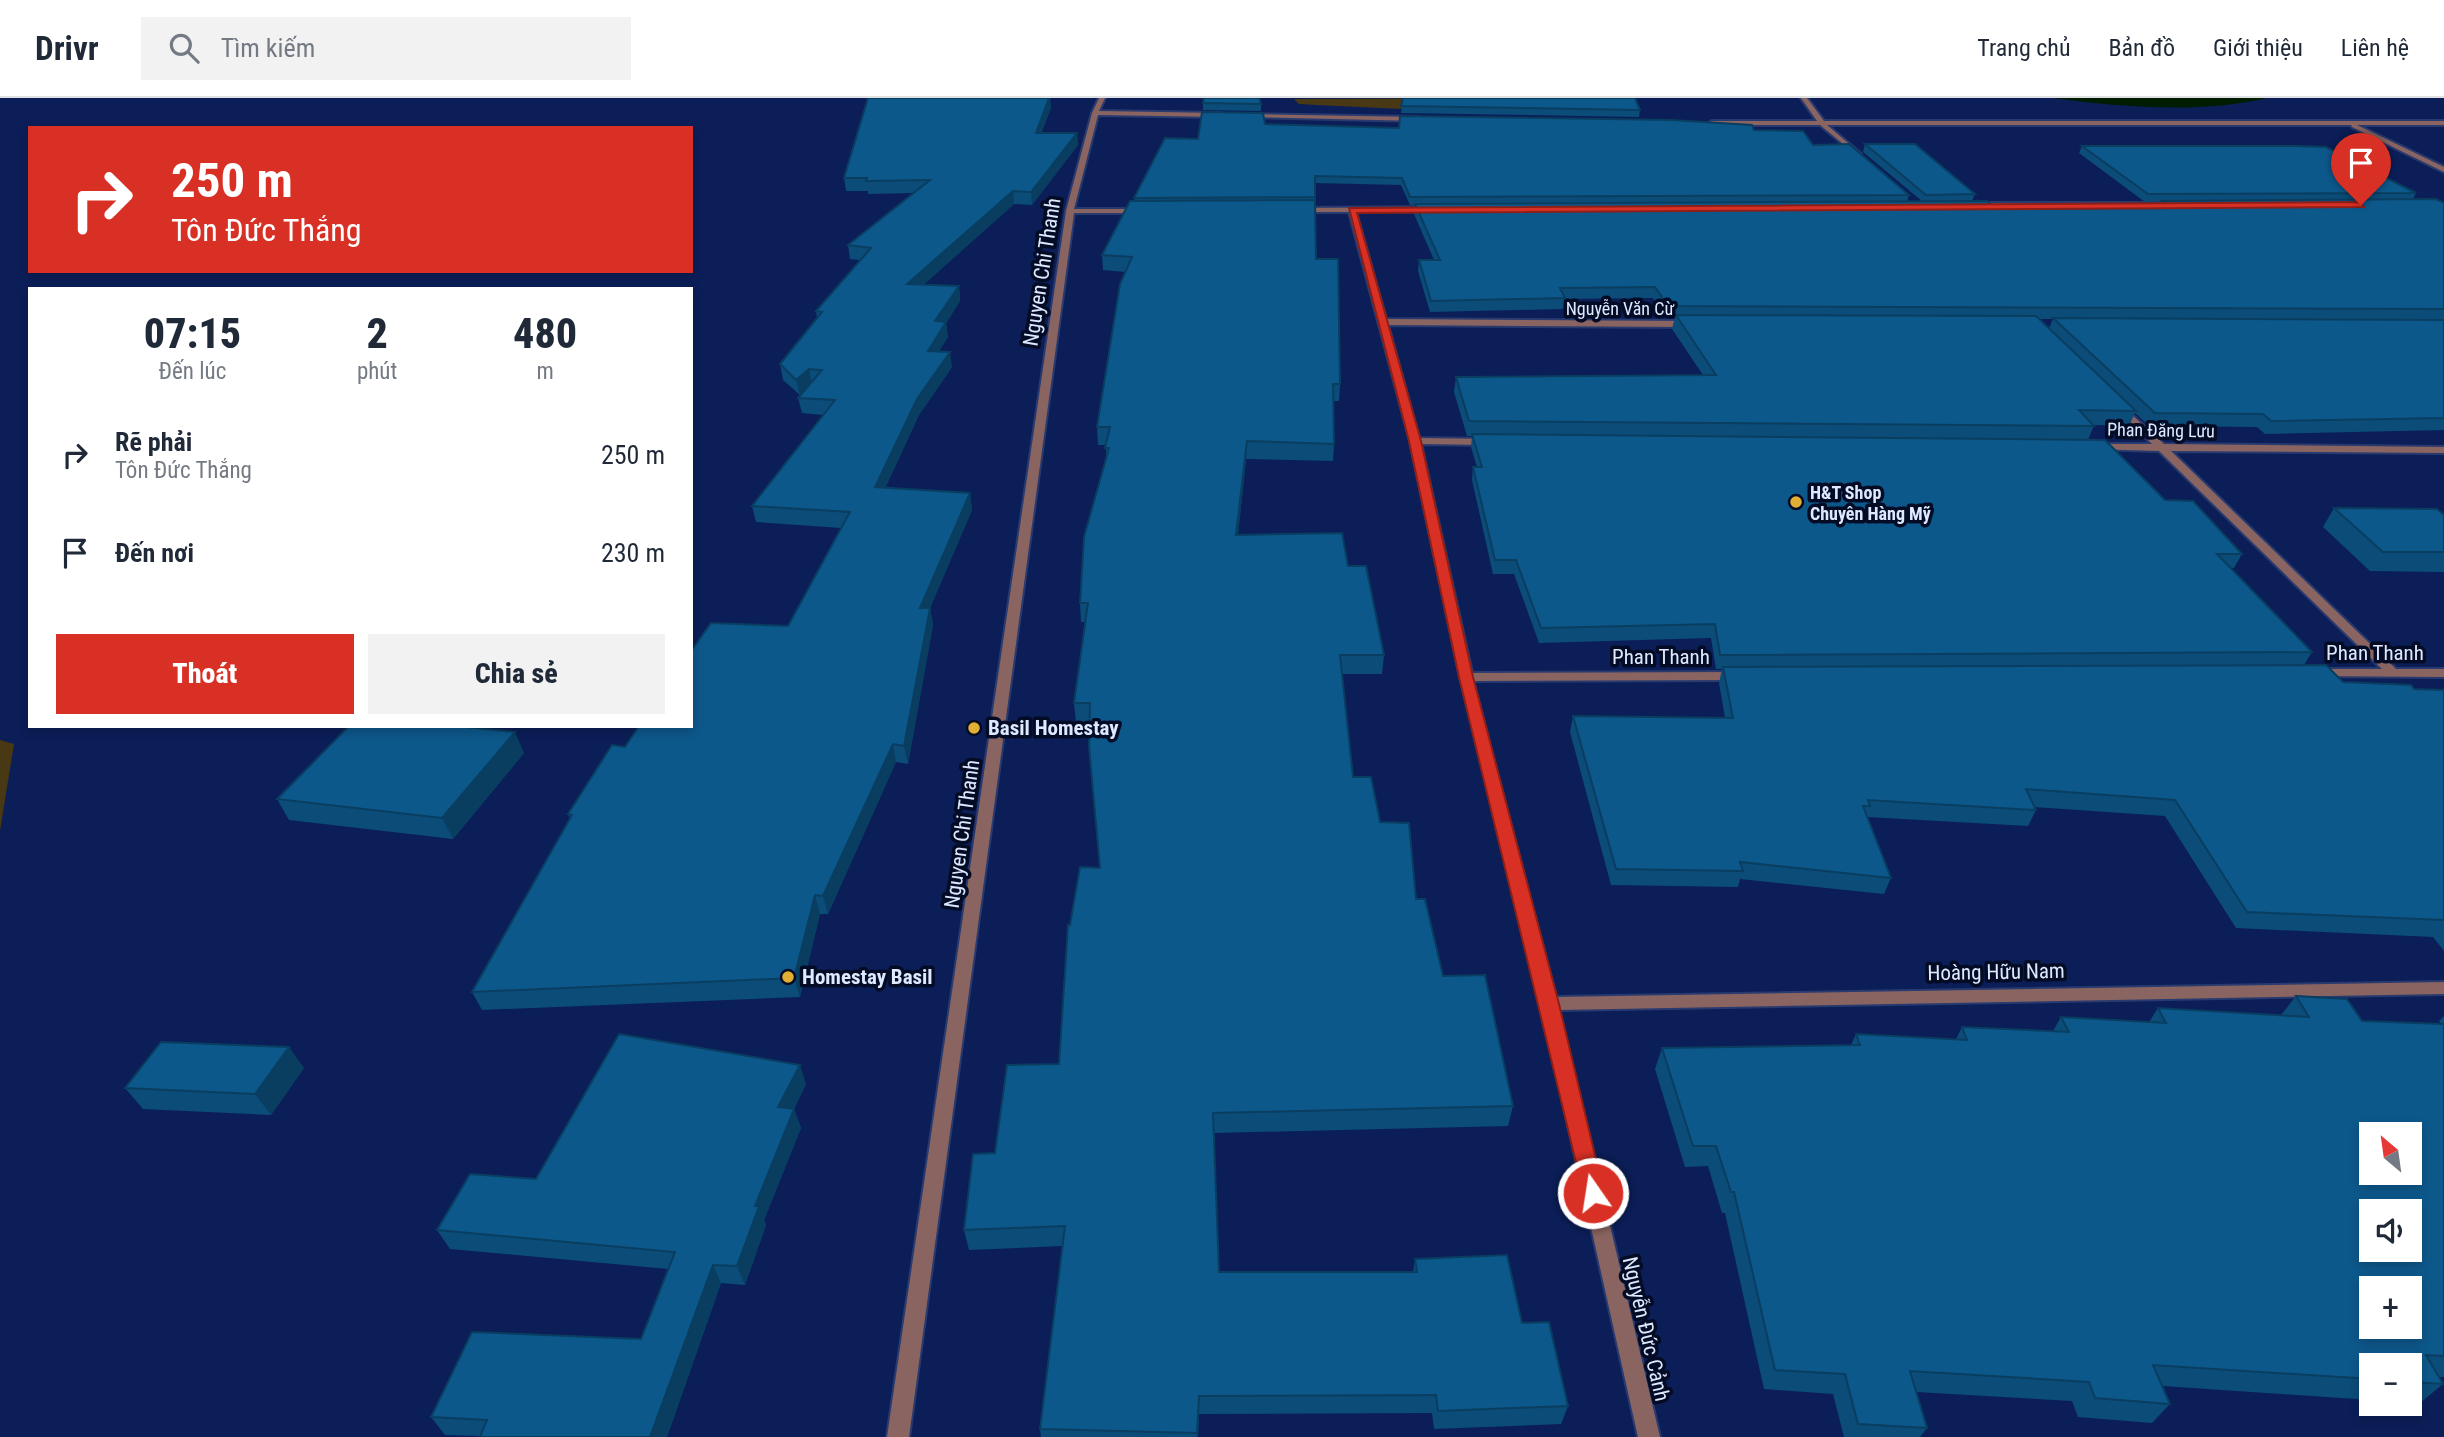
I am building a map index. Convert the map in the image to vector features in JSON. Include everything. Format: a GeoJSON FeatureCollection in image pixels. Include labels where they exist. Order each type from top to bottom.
{"type":"FeatureCollection","features":[{"type":"Feature","properties":{"kind":"street","name":"Nguyen Chi Thanh"},"geometry":{"type":"LineString","coordinates":[[898,1437],[1070,211],[1095,113],[1102,98]]}},
{"type":"Feature","properties":{"kind":"street"},"geometry":{"type":"LineString","coordinates":[[1804,98],[1823,125],[1866,161]]}},
{"type":"Feature","properties":{"kind":"street"},"geometry":{"type":"LineString","coordinates":[[1095,113],[1425,119]]}},
{"type":"Feature","properties":{"kind":"street"},"geometry":{"type":"LineString","coordinates":[[1700,123],[2444,123]]}},
{"type":"Feature","properties":{"kind":"street"},"geometry":{"type":"LineString","coordinates":[[2349,124],[2444,170]]}},
{"type":"Feature","properties":{"kind":"street"},"geometry":{"type":"LineString","coordinates":[[1961,205],[2182,205]]}},
{"type":"Feature","properties":{"kind":"street"},"geometry":{"type":"LineString","coordinates":[[1285,210],[1449,209]]}},
{"type":"Feature","properties":{"kind":"street","name":"Nguyễn Đức Cảnh"},"geometry":{"type":"LineString","coordinates":[[1352,210],[1415,441],[1466,677],[1549,1004],[1649,1437]]}},
{"type":"Feature","properties":{"kind":"street"},"geometry":{"type":"LineString","coordinates":[[1070,211],[1151,211]]}},
{"type":"Feature","properties":{"kind":"street","name":"Nguyễn Văn Cừ"},"geometry":{"type":"LineString","coordinates":[[1383,322],[1703,324]]}},
{"type":"Feature","properties":{"kind":"street"},"geometry":{"type":"LineString","coordinates":[[2113,401],[2393,673]]}},
{"type":"Feature","properties":{"kind":"street"},"geometry":{"type":"LineString","coordinates":[[1415,441],[1498,442]]}},
{"type":"Feature","properties":{"kind":"street","name":"Phan Đăng Lưu"},"geometry":{"type":"LineString","coordinates":[[2078,447],[2444,450]]}},
{"type":"Feature","properties":{"kind":"street","name":"Phan Thanh"},"geometry":{"type":"LineString","coordinates":[[2296,673],[2444,673]]}},
{"type":"Feature","properties":{"kind":"street","name":"Phan Thanh"},"geometry":{"type":"LineString","coordinates":[[1466,677],[1756,676]]}},
{"type":"Feature","properties":{"kind":"street","name":"Hoàng Hữu Nam"},"geometry":{"type":"LineString","coordinates":[[1549,1004],[2444,988]]}},
{"type":"Feature","properties":{"kind":"shaded area"},"geometry":{"type":"Polygon","coordinates":[[[1529,98],[1402,109],[1299,104],[1294,99],[1529,98]]]}},
{"type":"Feature","properties":{"kind":"shaded area"},"geometry":{"type":"Polygon","coordinates":[[[2052,98],[2267,98],[2214,106],[2160,107],[2052,98]]]}},
{"type":"Feature","properties":{"kind":"shaded area"},"geometry":{"type":"Polygon","coordinates":[[[0,740],[14,744],[0,831],[0,740]]]}},
{"type":"Feature","properties":{"kind":"building"},"geometry":{"type":"Polygon","coordinates":[[[868,98],[1049,98],[1036,133],[1077,133],[1031,192],[1013,191],[907,284],[959,286],[935,321],[946,322],[928,351],[950,352],[917,399],[875,487],[970,493],[920,608],[930,608],[904,746],[893,744],[823,896],[815,895],[794,978],[472,992],[572,815],[568,814],[612,745],[625,747],[638,728],[693,728],[693,648],[711,623],[788,626],[850,512],[752,506],[835,400],[798,398],[822,370],[809,369],[796,380],[780,364],[822,312],[816,311],[871,248],[848,245],[930,180],[866,181],[867,178],[844,178],[868,98]]]}},
{"type":"Feature","properties":{"kind":"building"},"geometry":{"type":"Polygon","coordinates":[[[1204,98],[1259,98],[1261,104],[1203,103],[1204,98]]]}},
{"type":"Feature","properties":{"kind":"building"},"geometry":{"type":"Polygon","coordinates":[[[1403,98],[1635,98],[1640,110],[1401,106],[1403,98]]]}},
{"type":"Feature","properties":{"kind":"building"},"geometry":{"type":"Polygon","coordinates":[[[1202,112],[1263,113],[1265,124],[1399,128],[1400,116],[1671,120],[1752,125],[1754,130],[1803,131],[1813,145],[1849,144],[1909,195],[1410,197],[1402,178],[1315,176],[1315,197],[1134,198],[1165,138],[1198,139],[1202,112]]]}},
{"type":"Feature","properties":{"kind":"building"},"geometry":{"type":"Polygon","coordinates":[[[1865,144],[1915,144],[1975,194],[1926,195],[1865,144]]]}},
{"type":"Feature","properties":{"kind":"building"},"geometry":{"type":"Polygon","coordinates":[[[2082,146],[2326,147],[2416,193],[2148,194],[2082,146]]]}},
{"type":"Feature","properties":{"kind":"building"},"geometry":{"type":"Polygon","coordinates":[[[2436,199],[2444,203],[2444,309],[1668,306],[1655,287],[1560,288],[1565,298],[1431,301],[1419,260],[1440,260],[1415,204],[1987,201],[1996,209],[2172,208],[2162,201],[2436,199]]]}},
{"type":"Feature","properties":{"kind":"building"},"geometry":{"type":"Polygon","coordinates":[[[1315,200],[1316,259],[1338,259],[1340,384],[1333,384],[1334,444],[1247,441],[1236,535],[1342,533],[1348,566],[1366,566],[1384,655],[1340,655],[1353,777],[1371,777],[1380,822],[1409,823],[1416,899],[1425,899],[1443,976],[1485,975],[1513,1106],[1213,1113],[1219,1272],[1417,1272],[1415,1259],[1507,1255],[1522,1323],[1549,1322],[1568,1406],[1438,1411],[1436,1395],[1199,1396],[1197,1433],[1040,1429],[1065,1226],[964,1230],[973,1154],[995,1153],[1007,1065],[1059,1064],[1068,925],[1080,867],[1100,868],[1089,746],[1090,703],[1074,703],[1088,603],[1080,603],[1084,537],[1109,448],[1105,448],[1110,427],[1097,427],[1120,284],[1132,257],[1102,255],[1130,201],[1315,200]]]}},
{"type":"Feature","properties":{"kind":"building"},"geometry":{"type":"Polygon","coordinates":[[[1676,315],[2036,316],[2136,411],[2079,410],[2094,426],[1469,421],[1456,377],[1716,375],[1676,315]]]}},
{"type":"Feature","properties":{"kind":"building"},"geometry":{"type":"Polygon","coordinates":[[[2053,318],[2444,320],[2444,418],[2271,421],[2263,414],[2155,413],[2053,318]]]}},
{"type":"Feature","properties":{"kind":"building"},"geometry":{"type":"Polygon","coordinates":[[[1472,434],[2105,440],[2165,500],[2193,501],[2242,554],[2217,554],[2312,652],[1720,655],[1715,624],[1541,628],[1516,560],[1495,560],[1473,467],[1482,467],[1472,434]]]}},
{"type":"Feature","properties":{"kind":"building"},"geometry":{"type":"Polygon","coordinates":[[[2334,508],[2437,509],[2444,515],[2444,552],[2383,552],[2334,508]]]}},
{"type":"Feature","properties":{"kind":"building"},"geometry":{"type":"Polygon","coordinates":[[[2326,665],[2343,682],[2411,685],[2414,689],[2444,690],[2444,920],[2247,912],[2175,800],[2026,789],[2036,810],[1868,800],[1870,806],[1863,806],[1891,878],[1740,862],[1743,871],[1616,869],[1573,716],[1733,718],[1723,667],[2326,665]]]}},
{"type":"Feature","properties":{"kind":"building"},"geometry":{"type":"Polygon","coordinates":[[[347,728],[476,728],[515,732],[442,818],[277,799],[347,728]]]}},
{"type":"Feature","properties":{"kind":"building"},"geometry":{"type":"Polygon","coordinates":[[[2296,996],[2347,999],[2362,1021],[2444,1024],[2444,1356],[2426,1355],[2443,1384],[2422,1383],[2422,1353],[2359,1353],[2359,1378],[2153,1365],[2170,1404],[2095,1398],[2089,1382],[1910,1371],[1927,1428],[1858,1424],[1845,1374],[1775,1370],[1734,1192],[1731,1192],[1716,1146],[1693,1146],[1662,1048],[1860,1045],[1856,1034],[1967,1040],[1962,1027],[2069,1032],[2061,1017],[2166,1023],[2158,1008],[2309,1017],[2296,996]]]}},
{"type":"Feature","properties":{"kind":"building"},"geometry":{"type":"Polygon","coordinates":[[[619,1034],[800,1065],[778,1107],[794,1109],[755,1206],[759,1206],[737,1266],[713,1265],[650,1437],[480,1437],[487,1420],[431,1417],[472,1332],[641,1339],[675,1252],[437,1230],[470,1174],[536,1179],[619,1034]]]}},
{"type":"Feature","properties":{"kind":"building"},"geometry":{"type":"Polygon","coordinates":[[[161,1042],[289,1047],[255,1094],[125,1088],[161,1042]]]}},
{"type":"Feature","properties":{"kind":"place","name":"H&T Shop Chuyên Hàng Mỹ"},"geometry":{"type":"Point","coordinates":[1796,502]}},
{"type":"Feature","properties":{"kind":"place","name":"Basil Homestay"},"geometry":{"type":"Point","coordinates":[974,728]}},
{"type":"Feature","properties":{"kind":"place","name":"Homestay Basil"},"geometry":{"type":"Point","coordinates":[788,977]}},
{"type":"Feature","properties":{"kind":"route"},"geometry":{"type":"LineString","coordinates":[[1593,1193],[1549,1004],[1466,677],[1415,441],[1352,210],[1919,205],[2361,205]]}}]}
